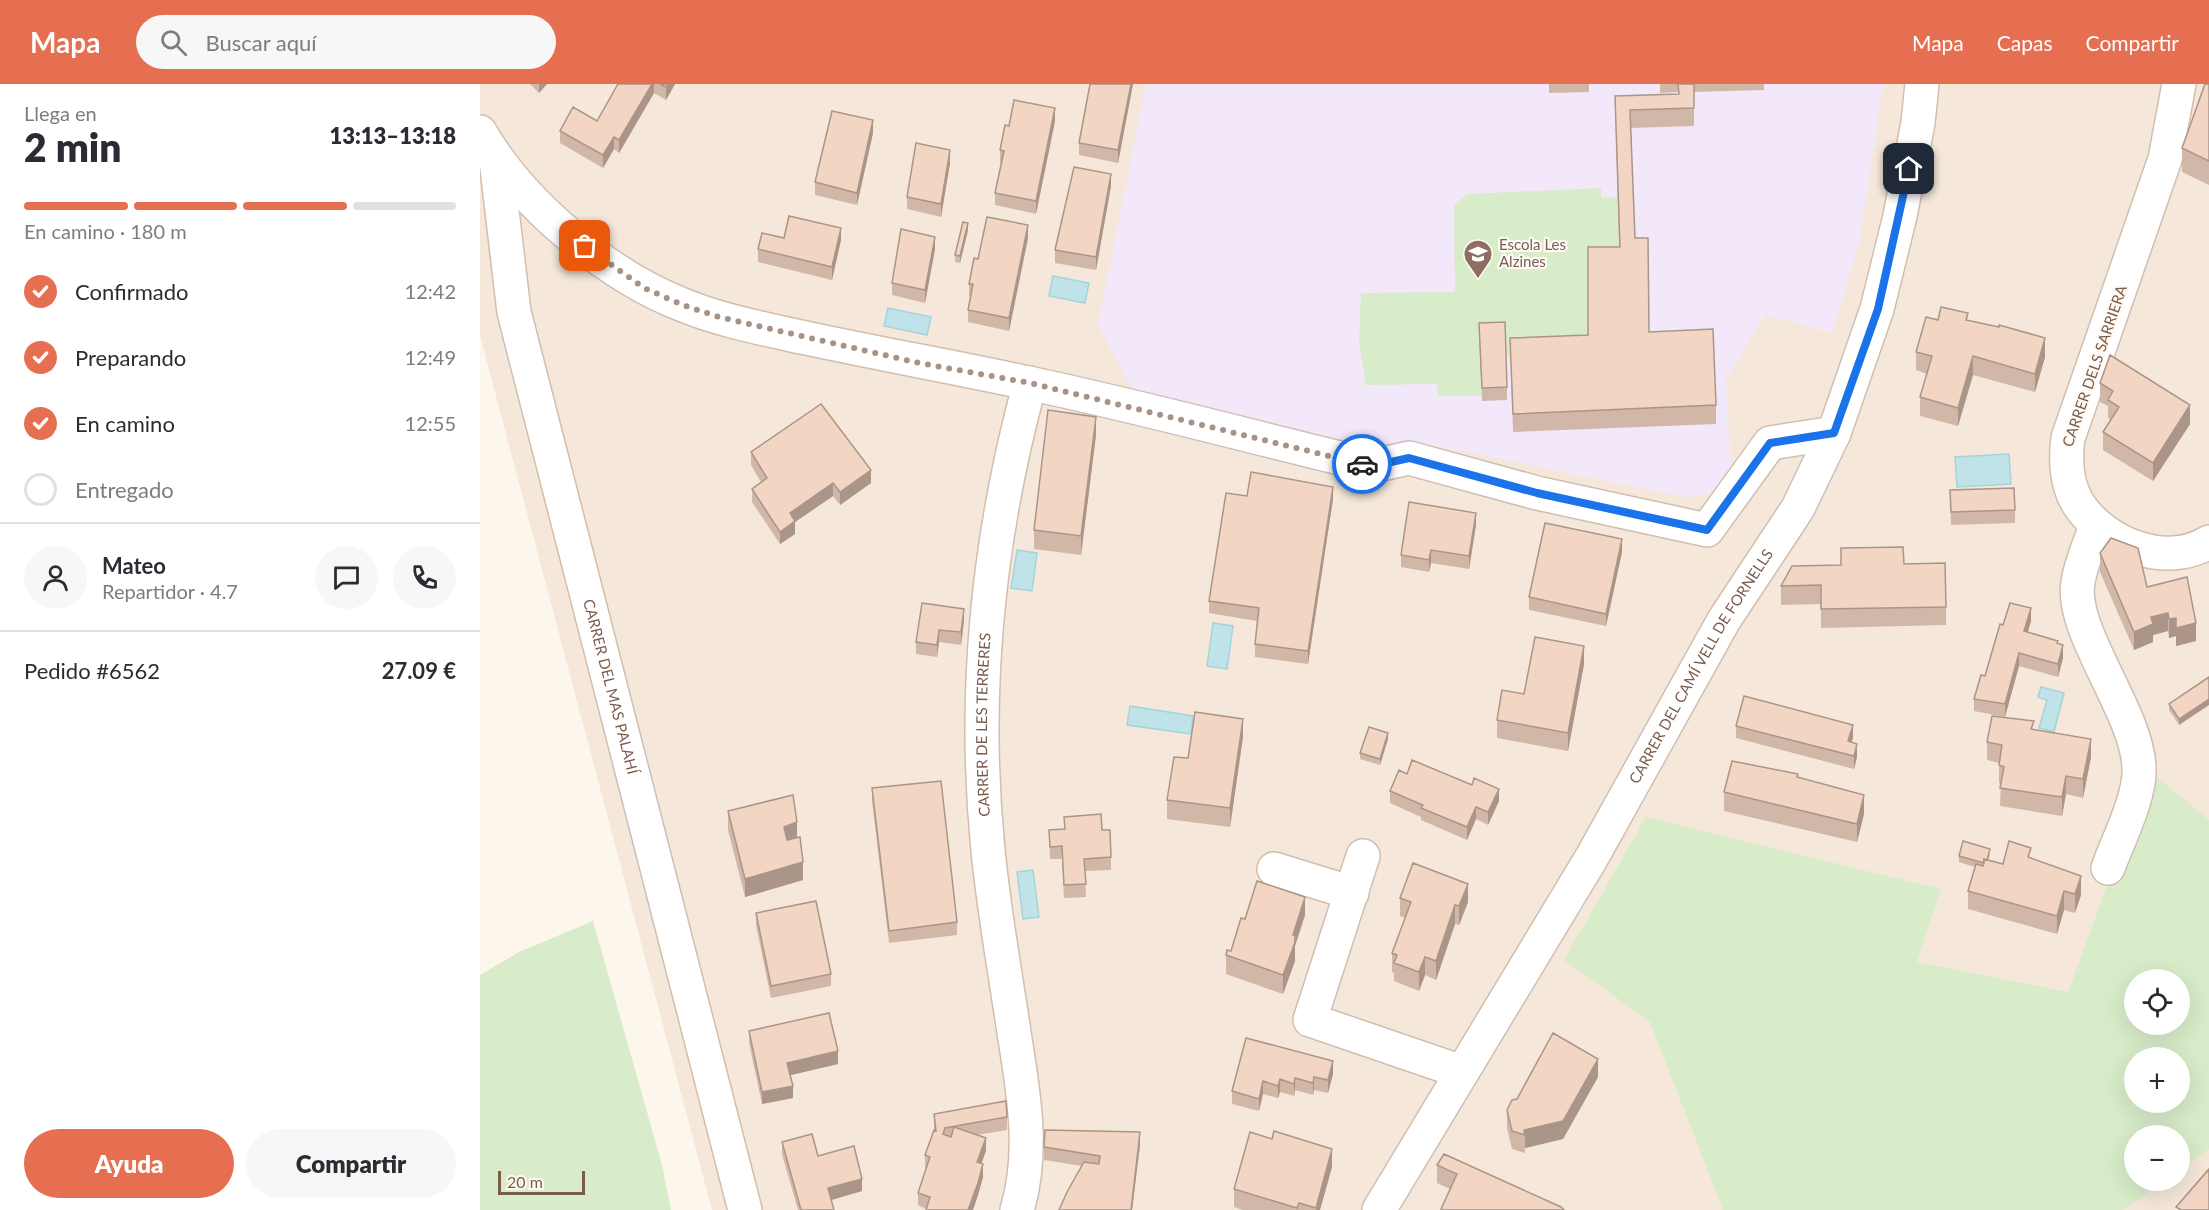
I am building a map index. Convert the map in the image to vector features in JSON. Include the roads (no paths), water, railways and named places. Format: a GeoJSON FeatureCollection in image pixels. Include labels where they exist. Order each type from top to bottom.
{"type":"FeatureCollection","features":[{"type":"Feature","properties":{"kind":"street","name":"CARRER DEL CAMÍ VELL DE FORNELLS"},"geometry":{"type":"LineString","coordinates":[[1379,1210],[1592,857],[1724,620],[1798,508],[1834,433],[1878,309],[1918,123],[1922,84]]}},
{"type":"Feature","properties":{"kind":"street","name":"CARRER DELS SARRIERA"},"geometry":{"type":"LineString","coordinates":[[2179,84],[2164,159],[2068,438],[2065,460],[2078,504],[2096,525],[2119,540],[2150,553],[2177,553],[2209,542]]}},
{"type":"Feature","properties":{"kind":"street"},"geometry":{"type":"LineString","coordinates":[[480,132],[496,160],[540,208],[585,246],[644,288],[683,305],[798,336],[919,363],[1030,383],[1373,466],[1409,458],[1537,493],[1707,530],[1770,443],[1834,433]]}},
{"type":"Feature","properties":{"kind":"street","name":"CARRER DEL MAS PALAHÍ"},"geometry":{"type":"LineString","coordinates":[[496,160],[514,312],[745,1210]]}},
{"type":"Feature","properties":{"kind":"street","name":"CARRER DE LES TERRERES"},"geometry":{"type":"LineString","coordinates":[[1017,1210],[1027,1148],[1023,1090],[988,851],[982,750],[983,644],[990,569],[1001,505],[1030,383]]}},
{"type":"Feature","properties":{"kind":"street"},"geometry":{"type":"LineString","coordinates":[[2096,525],[2077,584],[2081,615],[2135,740],[2140,769],[2135,792],[2108,868]]}},
{"type":"Feature","properties":{"kind":"street"},"geometry":{"type":"LineString","coordinates":[[1364,856],[1310,1020],[1462,1072]]}},
{"type":"Feature","properties":{"kind":"street"},"geometry":{"type":"LineString","coordinates":[[1274,869],[1352,893]]}},
{"type":"Feature","properties":{"kind":"water"},"geometry":{"type":"Polygon","coordinates":[[[1053,276],[1089,283],[1085,303],[1049,296],[1053,276]]]}},
{"type":"Feature","properties":{"kind":"water"},"geometry":{"type":"Polygon","coordinates":[[[888,308],[931,317],[927,335],[884,326],[888,308]]]}},
{"type":"Feature","properties":{"kind":"water"},"geometry":{"type":"Polygon","coordinates":[[[2009,454],[2011,484],[1957,487],[1955,457],[2009,454]]]}},
{"type":"Feature","properties":{"kind":"water"},"geometry":{"type":"Polygon","coordinates":[[[1017,550],[1037,553],[1032,591],[1011,588],[1017,550]]]}},
{"type":"Feature","properties":{"kind":"water"},"geometry":{"type":"Polygon","coordinates":[[[1213,623],[1233,626],[1227,669],[1207,666],[1213,623]]]}},
{"type":"Feature","properties":{"kind":"water"},"geometry":{"type":"Polygon","coordinates":[[[2041,687],[2064,693],[2054,732],[2039,728],[2047,700],[2038,697],[2041,687]]]}},
{"type":"Feature","properties":{"kind":"water"},"geometry":{"type":"Polygon","coordinates":[[[1130,706],[1193,716],[1191,734],[1127,725],[1130,706]]]}},
{"type":"Feature","properties":{"kind":"water"},"geometry":{"type":"Polygon","coordinates":[[[1033,870],[1039,917],[1023,919],[1017,872],[1033,870]]]}},
{"type":"Feature","properties":{"kind":"place","name":"Escola Les Alzines"},"geometry":{"type":"Point","coordinates":[1478,280]}}]}
